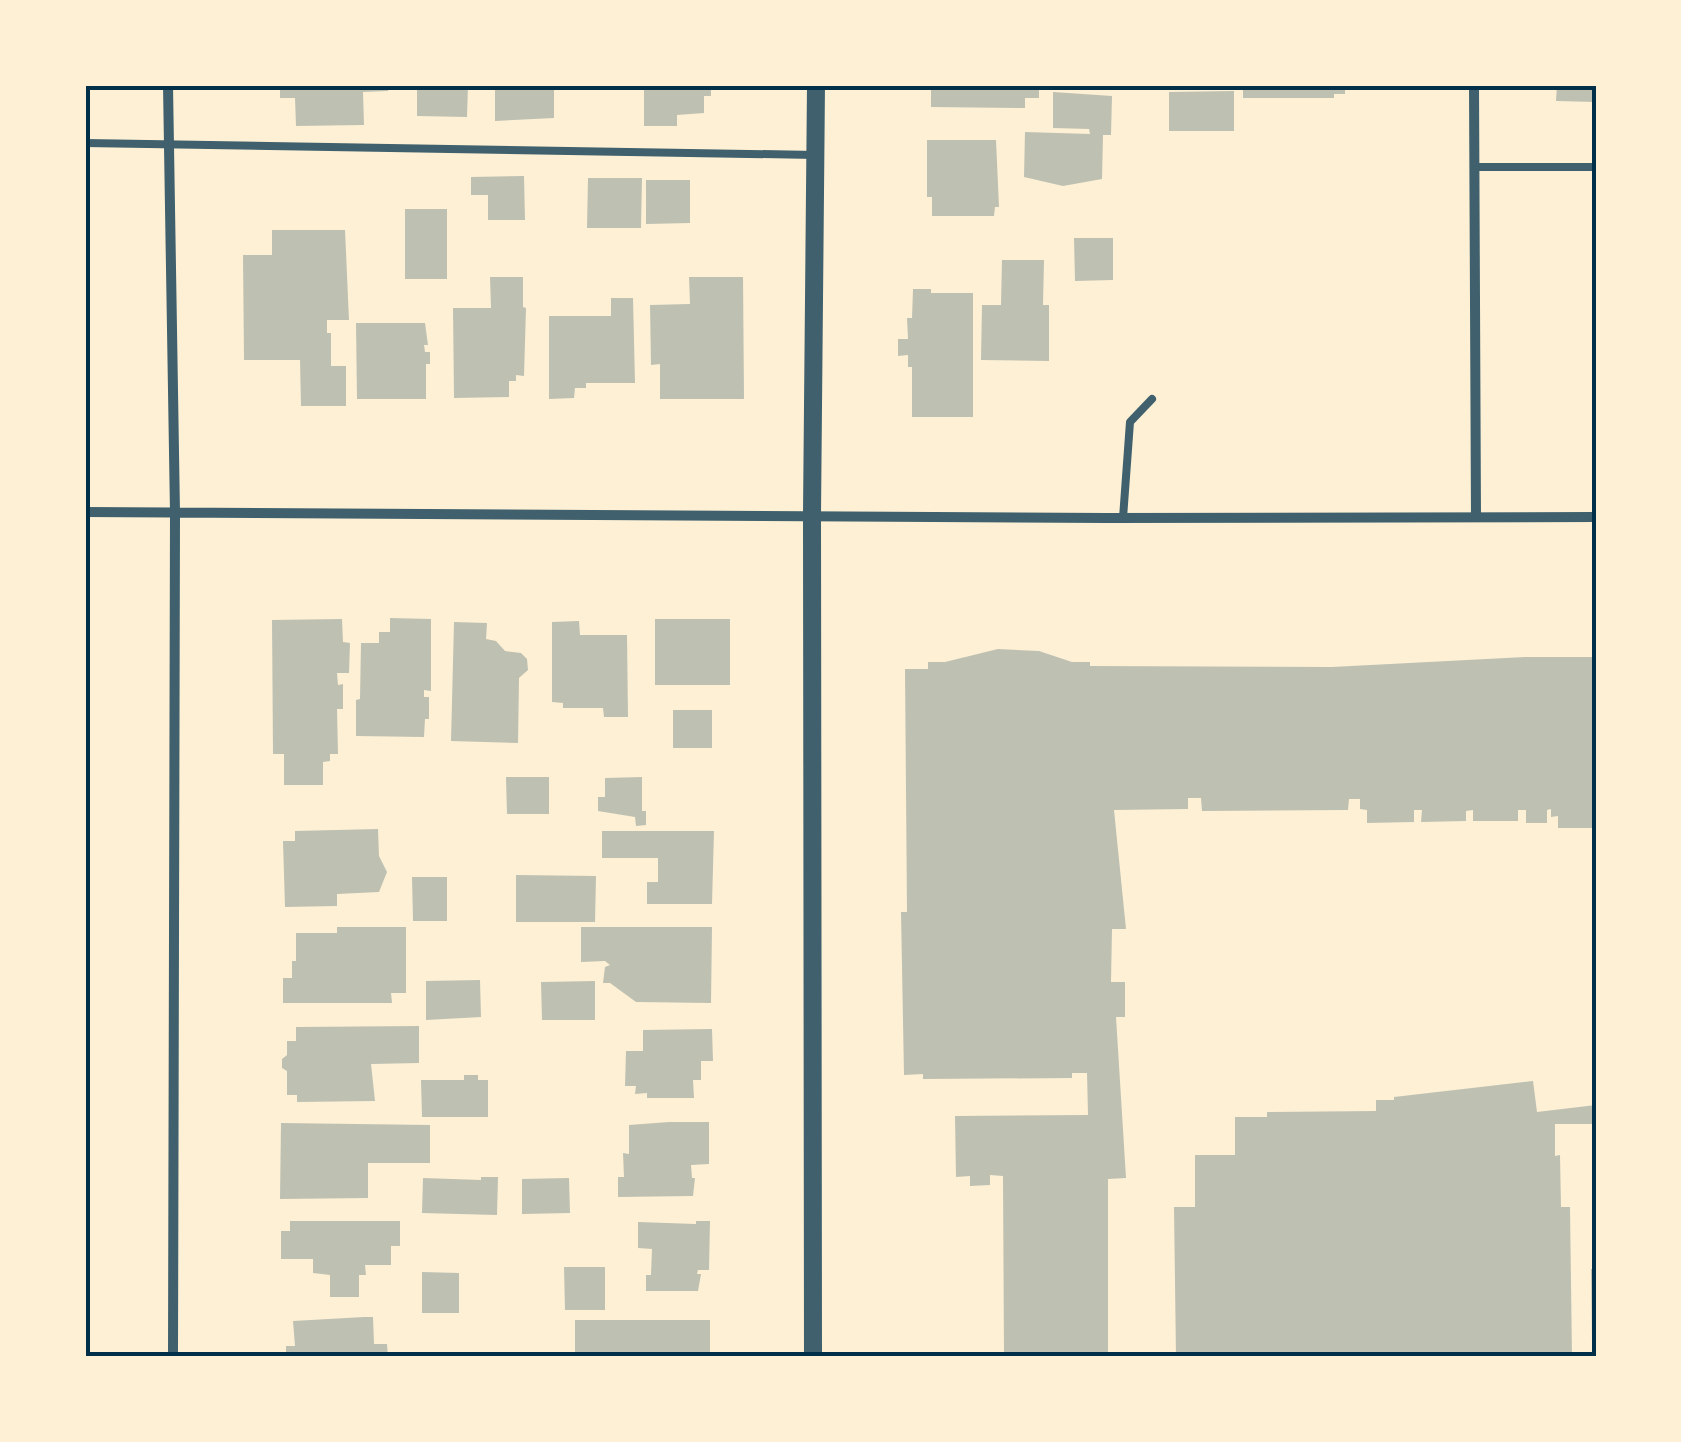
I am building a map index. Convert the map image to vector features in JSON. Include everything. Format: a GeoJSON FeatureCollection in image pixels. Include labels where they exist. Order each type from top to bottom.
{"type":"FeatureCollection","features":[{"type":"Feature","properties":{"kind":"street"},"geometry":{"type":"LineString","coordinates":[[168,85],[175,513],[174,1357]]}},
{"type":"Feature","properties":{"kind":"street"},"geometry":{"type":"LineString","coordinates":[[813,1357],[816,85]]}},
{"type":"Feature","properties":{"kind":"street"},"geometry":{"type":"LineString","coordinates":[[1474,85],[1476,517]]}},
{"type":"Feature","properties":{"kind":"street"},"geometry":{"type":"LineString","coordinates":[[85,512],[1596,517]]}},
{"type":"Feature","properties":{"kind":"lane"},"geometry":{"type":"LineString","coordinates":[[85,143],[816,154]]}},
{"type":"Feature","properties":{"kind":"lane"},"geometry":{"type":"LineString","coordinates":[[1474,166],[1596,167]]}},
{"type":"Feature","properties":{"kind":"lane"},"geometry":{"type":"LineString","coordinates":[[1124,518],[1130,422],[1152,399]]}},
{"type":"Feature","properties":{"kind":"building"},"geometry":{"type":"Polygon","coordinates":[[[280,85],[388,85],[388,91],[363,92],[364,125],[296,126],[295,98],[280,98],[280,85]]]}},
{"type":"Feature","properties":{"kind":"building"},"geometry":{"type":"Polygon","coordinates":[[[417,85],[468,85],[467,117],[417,116],[417,85]]]}},
{"type":"Feature","properties":{"kind":"building"},"geometry":{"type":"Polygon","coordinates":[[[495,85],[554,85],[554,118],[495,121],[495,85]]]}},
{"type":"Feature","properties":{"kind":"building"},"geometry":{"type":"Polygon","coordinates":[[[644,85],[711,85],[711,96],[704,96],[704,113],[677,115],[677,126],[644,126],[644,85]]]}},
{"type":"Feature","properties":{"kind":"building"},"geometry":{"type":"Polygon","coordinates":[[[931,85],[1039,85],[1039,98],[1025,98],[1025,108],[931,107],[931,85]]]}},
{"type":"Feature","properties":{"kind":"building"},"geometry":{"type":"Polygon","coordinates":[[[1243,85],[1345,85],[1345,94],[1334,94],[1334,98],[1243,98],[1243,85]]]}},
{"type":"Feature","properties":{"kind":"building"},"geometry":{"type":"Polygon","coordinates":[[[1557,85],[1596,85],[1596,102],[1556,101],[1557,85]]]}},
{"type":"Feature","properties":{"kind":"building"},"geometry":{"type":"Polygon","coordinates":[[[1234,91],[1234,131],[1169,131],[1169,92],[1234,91]]]}},
{"type":"Feature","properties":{"kind":"building"},"geometry":{"type":"Polygon","coordinates":[[[1053,92],[1112,96],[1111,135],[1103,135],[1102,179],[1063,186],[1024,177],[1025,132],[1090,134],[1089,129],[1053,128],[1053,92]]]}},
{"type":"Feature","properties":{"kind":"building"},"geometry":{"type":"Polygon","coordinates":[[[927,140],[996,140],[999,207],[995,207],[994,216],[932,216],[932,197],[927,197],[927,140]]]}},
{"type":"Feature","properties":{"kind":"building"},"geometry":{"type":"Polygon","coordinates":[[[524,176],[525,220],[488,220],[488,195],[471,195],[471,177],[524,176]]]}},
{"type":"Feature","properties":{"kind":"building"},"geometry":{"type":"Polygon","coordinates":[[[588,178],[642,178],[641,228],[587,228],[588,178]]]}},
{"type":"Feature","properties":{"kind":"building"},"geometry":{"type":"Polygon","coordinates":[[[646,180],[690,180],[690,223],[646,224],[646,180]]]}},
{"type":"Feature","properties":{"kind":"building"},"geometry":{"type":"Polygon","coordinates":[[[405,209],[447,209],[447,279],[405,279],[405,209]]]}},
{"type":"Feature","properties":{"kind":"building"},"geometry":{"type":"Polygon","coordinates":[[[272,230],[345,230],[349,320],[327,320],[327,333],[331,333],[331,366],[346,366],[346,406],[301,406],[300,360],[244,360],[243,255],[272,255],[272,230]]]}},
{"type":"Feature","properties":{"kind":"building"},"geometry":{"type":"Polygon","coordinates":[[[1074,238],[1113,238],[1113,280],[1075,281],[1074,238]]]}},
{"type":"Feature","properties":{"kind":"building"},"geometry":{"type":"Polygon","coordinates":[[[1002,260],[1044,260],[1043,305],[1049,305],[1049,361],[981,360],[982,305],[1001,305],[1002,260]]]}},
{"type":"Feature","properties":{"kind":"building"},"geometry":{"type":"Polygon","coordinates":[[[490,277],[523,277],[524,376],[516,375],[516,381],[509,381],[509,397],[454,398],[453,308],[491,308],[490,277]]]}},
{"type":"Feature","properties":{"kind":"building"},"geometry":{"type":"Polygon","coordinates":[[[689,277],[743,277],[744,399],[660,399],[660,364],[651,365],[650,305],[690,304],[689,277]]]}},
{"type":"Feature","properties":{"kind":"building"},"geometry":{"type":"Polygon","coordinates":[[[913,289],[973,293],[973,417],[912,417],[912,367],[908,367],[908,355],[898,356],[898,339],[908,339],[907,318],[912,318],[913,289]]]}},
{"type":"Feature","properties":{"kind":"building"},"geometry":{"type":"Polygon","coordinates":[[[611,298],[633,298],[635,383],[586,383],[586,388],[575,388],[574,398],[549,399],[549,316],[611,316],[611,298]]]}},
{"type":"Feature","properties":{"kind":"building"},"geometry":{"type":"Polygon","coordinates":[[[356,323],[425,323],[425,352],[430,352],[426,399],[357,399],[356,323]]]}},
{"type":"Feature","properties":{"kind":"building"},"geometry":{"type":"Polygon","coordinates":[[[390,618],[431,619],[431,691],[424,690],[424,697],[429,697],[429,719],[425,719],[424,737],[356,736],[361,643],[379,643],[379,632],[390,632],[390,618]]]}},
{"type":"Feature","properties":{"kind":"building"},"geometry":{"type":"Polygon","coordinates":[[[342,619],[343,642],[350,643],[349,673],[337,673],[338,685],[343,684],[343,709],[337,709],[338,754],[330,754],[330,761],[323,762],[323,785],[284,785],[284,754],[273,754],[272,620],[342,619]]]}},
{"type":"Feature","properties":{"kind":"building"},"geometry":{"type":"Polygon","coordinates":[[[655,619],[730,619],[730,685],[655,685],[655,619]]]}},
{"type":"Feature","properties":{"kind":"building"},"geometry":{"type":"Polygon","coordinates":[[[579,621],[580,635],[627,635],[628,717],[604,717],[603,708],[563,708],[563,703],[552,702],[552,622],[579,621]]]}},
{"type":"Feature","properties":{"kind":"building"},"geometry":{"type":"Polygon","coordinates":[[[454,622],[487,623],[486,639],[527,659],[528,670],[519,678],[518,743],[451,741],[454,622]]]}},
{"type":"Feature","properties":{"kind":"building"},"geometry":{"type":"Polygon","coordinates":[[[998,649],[1039,651],[1072,662],[1090,662],[1090,666],[1332,667],[1596,657],[1596,828],[1558,828],[1558,816],[1551,817],[1551,809],[1547,810],[1547,823],[1526,823],[1526,810],[1518,810],[1518,821],[1473,821],[1473,810],[1466,811],[1466,821],[1421,822],[1422,810],[1414,810],[1414,822],[1367,823],[1367,810],[1360,809],[1360,799],[1349,799],[1348,810],[1202,811],[1201,798],[1188,798],[1188,809],[1114,810],[1126,929],[1112,929],[1111,982],[1125,982],[1125,1017],[1116,1017],[1126,1178],[1108,1179],[1108,1357],[1004,1357],[1003,1176],[990,1175],[990,1185],[970,1186],[970,1176],[956,1177],[955,1116],[1088,1115],[1087,1073],[1072,1073],[1072,1078],[923,1079],[923,1074],[904,1075],[901,912],[907,912],[905,669],[928,669],[928,662],[945,662],[998,649]]]}},
{"type":"Feature","properties":{"kind":"building"},"geometry":{"type":"Polygon","coordinates":[[[673,710],[712,710],[712,748],[673,748],[673,710]]]}},
{"type":"Feature","properties":{"kind":"building"},"geometry":{"type":"Polygon","coordinates":[[[506,777],[549,777],[549,814],[507,814],[506,777]]]}},
{"type":"Feature","properties":{"kind":"building"},"geometry":{"type":"Polygon","coordinates":[[[642,777],[646,825],[636,826],[635,817],[598,811],[598,797],[605,797],[605,778],[642,777]]]}},
{"type":"Feature","properties":{"kind":"building"},"geometry":{"type":"Polygon","coordinates":[[[378,829],[379,856],[387,872],[379,892],[337,894],[337,906],[285,907],[283,841],[295,841],[295,831],[378,829]]]}},
{"type":"Feature","properties":{"kind":"building"},"geometry":{"type":"Polygon","coordinates":[[[602,831],[714,831],[712,904],[647,904],[647,882],[658,882],[658,858],[602,858],[602,831]]]}},
{"type":"Feature","properties":{"kind":"building"},"geometry":{"type":"Polygon","coordinates":[[[516,875],[596,876],[595,922],[516,922],[516,875]]]}},
{"type":"Feature","properties":{"kind":"building"},"geometry":{"type":"Polygon","coordinates":[[[412,877],[447,877],[447,921],[413,921],[412,877]]]}},
{"type":"Feature","properties":{"kind":"building"},"geometry":{"type":"Polygon","coordinates":[[[337,927],[406,927],[406,993],[391,993],[392,1003],[283,1003],[283,978],[292,978],[292,961],[296,961],[296,933],[337,933],[337,927]]]}},
{"type":"Feature","properties":{"kind":"building"},"geometry":{"type":"Polygon","coordinates":[[[581,927],[712,927],[711,1003],[636,1002],[610,983],[603,983],[605,967],[610,965],[605,961],[581,962],[581,927]]]}},
{"type":"Feature","properties":{"kind":"building"},"geometry":{"type":"Polygon","coordinates":[[[480,980],[481,1017],[426,1020],[426,981],[480,980]]]}},
{"type":"Feature","properties":{"kind":"building"},"geometry":{"type":"Polygon","coordinates":[[[595,981],[595,1020],[542,1020],[541,982],[595,981]]]}},
{"type":"Feature","properties":{"kind":"building"},"geometry":{"type":"Polygon","coordinates":[[[419,1026],[419,1063],[371,1064],[375,1101],[297,1102],[297,1095],[287,1095],[287,1071],[282,1068],[282,1059],[287,1055],[287,1041],[296,1041],[296,1027],[419,1026]]]}},
{"type":"Feature","properties":{"kind":"building"},"geometry":{"type":"Polygon","coordinates":[[[712,1029],[713,1061],[701,1061],[701,1080],[693,1080],[694,1098],[647,1098],[647,1093],[635,1094],[636,1086],[625,1086],[626,1051],[643,1051],[643,1030],[712,1029]]]}},
{"type":"Feature","properties":{"kind":"building"},"geometry":{"type":"Polygon","coordinates":[[[464,1075],[488,1080],[488,1117],[422,1117],[421,1080],[464,1080],[464,1075]]]}},
{"type":"Feature","properties":{"kind":"building"},"geometry":{"type":"Polygon","coordinates":[[[1533,1081],[1537,1112],[1596,1105],[1596,1124],[1555,1124],[1561,1207],[1570,1207],[1572,1357],[1176,1357],[1174,1207],[1195,1207],[1195,1155],[1235,1155],[1235,1117],[1267,1117],[1267,1112],[1376,1111],[1376,1100],[1533,1081]]]}},
{"type":"Feature","properties":{"kind":"building"},"geometry":{"type":"Polygon","coordinates":[[[709,1122],[709,1164],[691,1165],[695,1178],[693,1196],[618,1197],[618,1177],[624,1177],[623,1153],[629,1154],[629,1125],[709,1122]]]}},
{"type":"Feature","properties":{"kind":"building"},"geometry":{"type":"Polygon","coordinates":[[[281,1123],[430,1125],[430,1163],[368,1163],[368,1198],[280,1199],[281,1123]]]}},
{"type":"Feature","properties":{"kind":"building"},"geometry":{"type":"Polygon","coordinates":[[[498,1177],[497,1215],[422,1213],[423,1178],[498,1177]]]}},
{"type":"Feature","properties":{"kind":"building"},"geometry":{"type":"Polygon","coordinates":[[[569,1178],[570,1213],[522,1214],[522,1179],[569,1178]]]}},
{"type":"Feature","properties":{"kind":"building"},"geometry":{"type":"Polygon","coordinates":[[[290,1221],[400,1221],[400,1246],[391,1246],[391,1265],[365,1265],[366,1275],[359,1275],[359,1297],[330,1297],[330,1275],[313,1273],[313,1259],[281,1259],[281,1231],[290,1231],[290,1221]]]}},
{"type":"Feature","properties":{"kind":"building"},"geometry":{"type":"Polygon","coordinates":[[[710,1221],[709,1270],[698,1270],[698,1291],[646,1291],[652,1249],[638,1248],[638,1222],[710,1221]]]}},
{"type":"Feature","properties":{"kind":"building"},"geometry":{"type":"Polygon","coordinates":[[[564,1267],[605,1267],[605,1310],[565,1310],[564,1267]]]}},
{"type":"Feature","properties":{"kind":"building"},"geometry":{"type":"Polygon","coordinates":[[[1591,1269],[1596,1269],[1596,1341],[1592,1341],[1591,1269]]]}},
{"type":"Feature","properties":{"kind":"building"},"geometry":{"type":"Polygon","coordinates":[[[422,1272],[459,1273],[459,1313],[422,1313],[422,1272]]]}},
{"type":"Feature","properties":{"kind":"building"},"geometry":{"type":"Polygon","coordinates":[[[373,1317],[374,1344],[387,1344],[388,1357],[286,1357],[286,1346],[295,1346],[293,1321],[373,1317]]]}},
{"type":"Feature","properties":{"kind":"building"},"geometry":{"type":"Polygon","coordinates":[[[575,1320],[710,1320],[710,1357],[575,1354],[575,1320]]]}}]}
